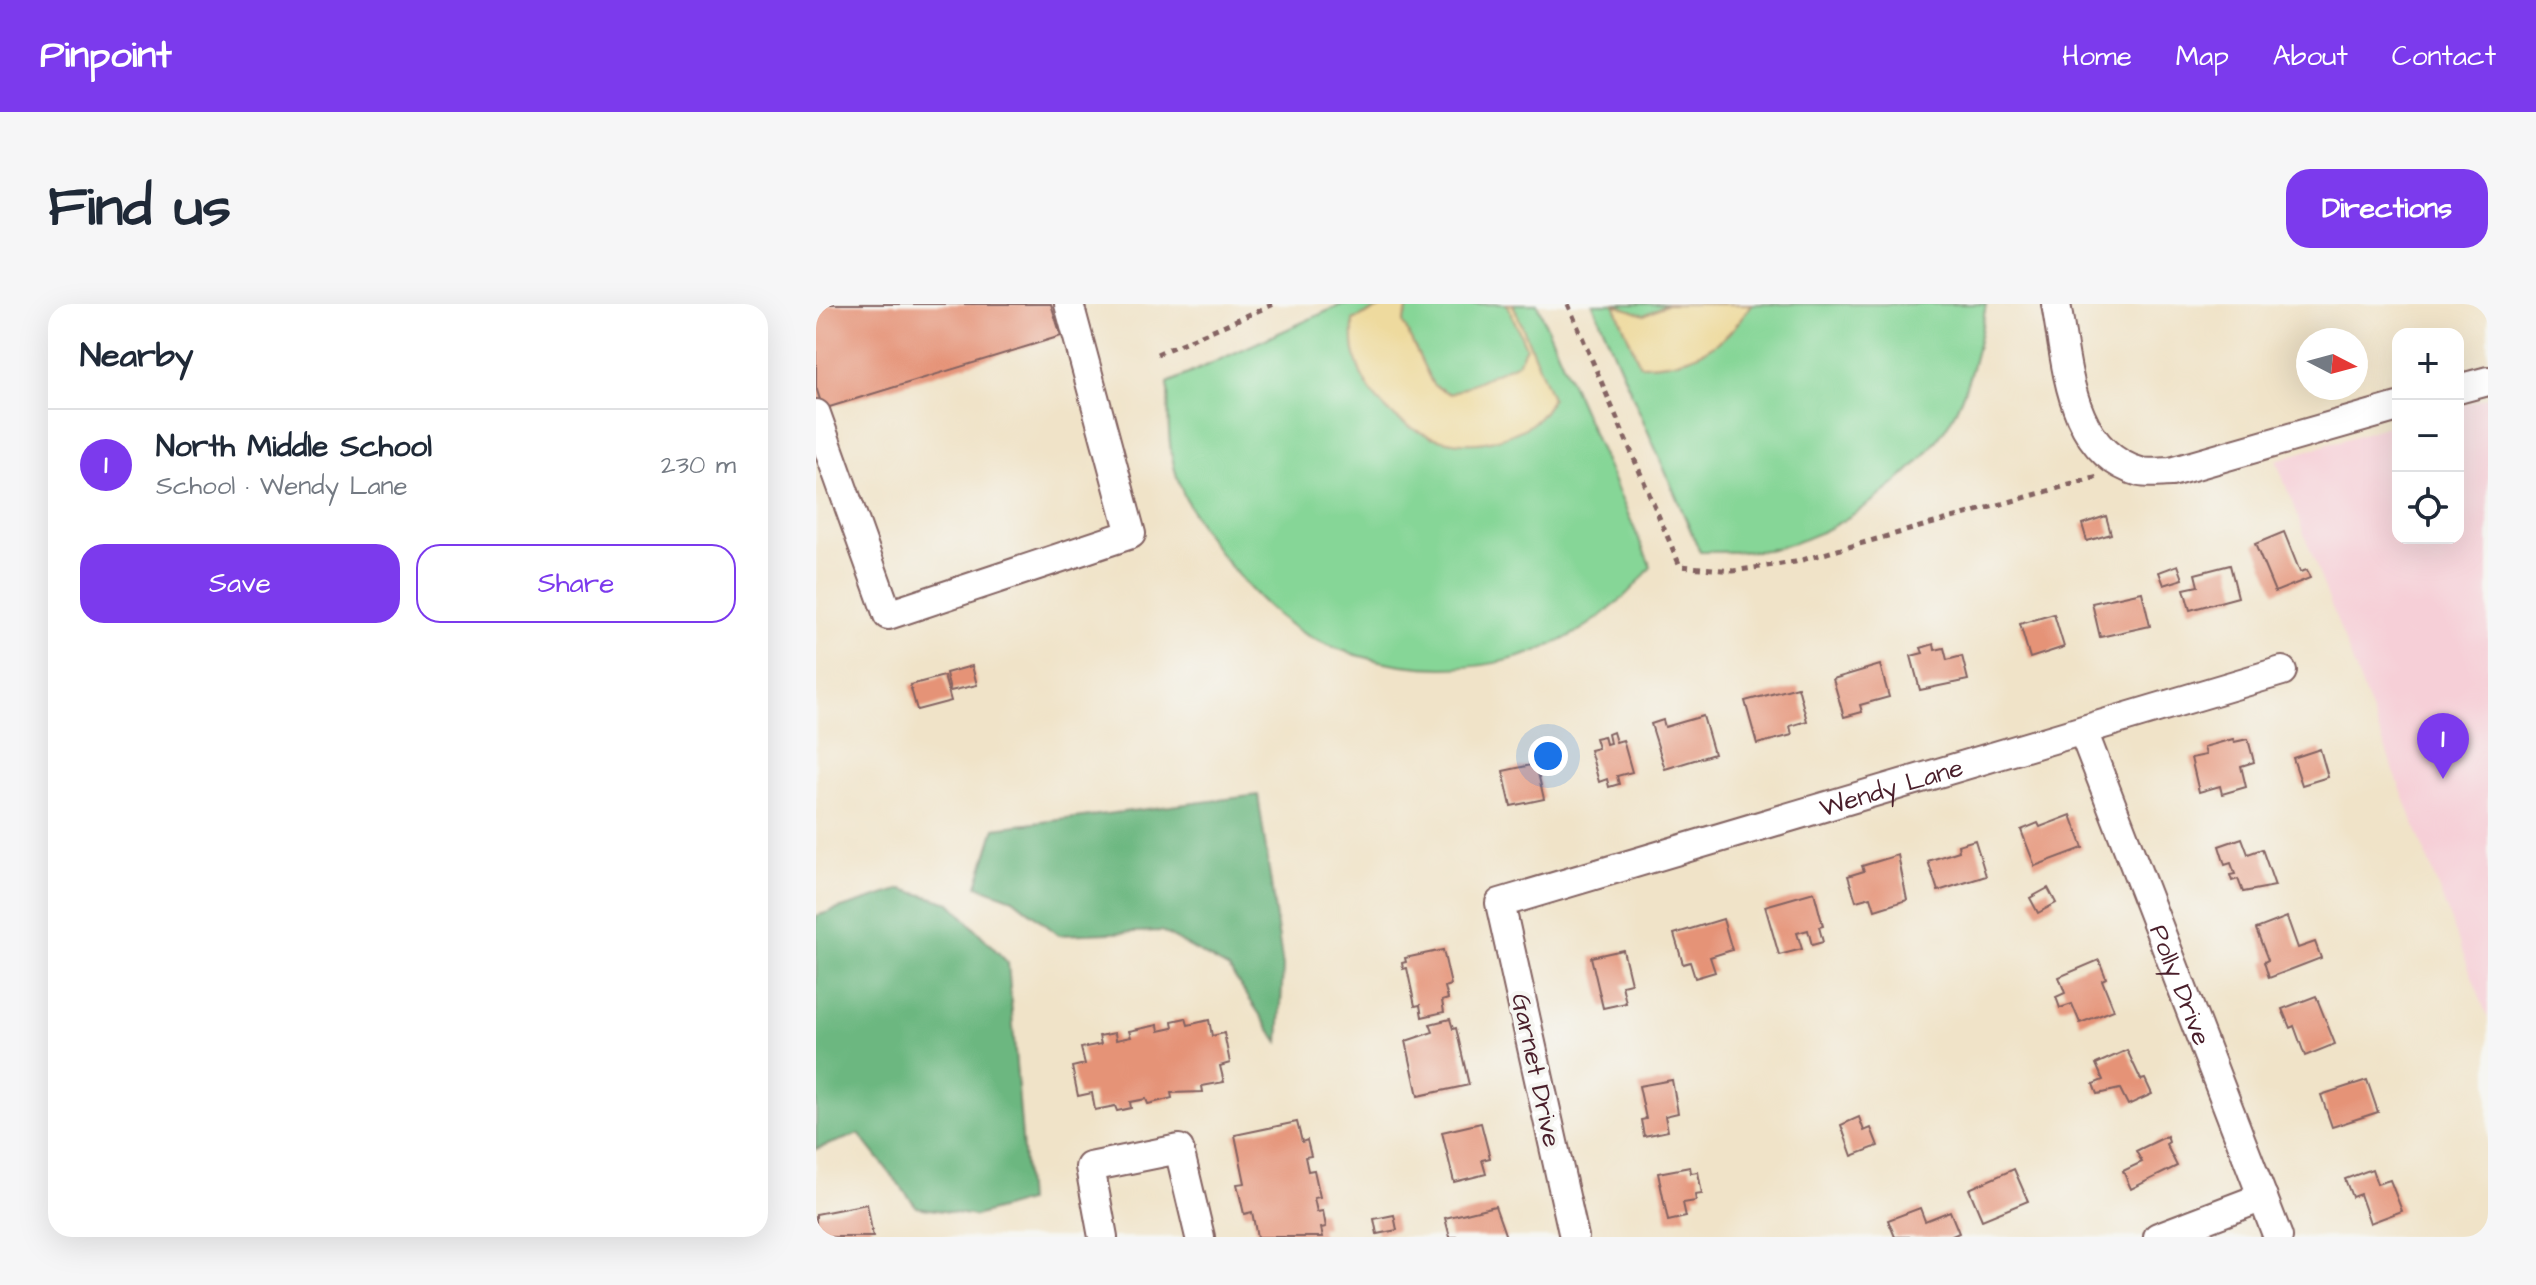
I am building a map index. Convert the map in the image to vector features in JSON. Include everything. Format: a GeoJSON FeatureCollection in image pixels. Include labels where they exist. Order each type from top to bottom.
{"type":"FeatureCollection","features":[{"type":"Feature","properties":{"kind":"street"},"geometry":{"type":"LineString","coordinates":[[816,414],[888,615],[1131,534],[1069,304]]}},
{"type":"Feature","properties":{"kind":"street"},"geometry":{"type":"LineString","coordinates":[[2056,304],[2074,404],[2080,416],[2109,455],[2141,472],[2171,472],[2392,409]]}},
{"type":"Feature","properties":{"kind":"street"},"geometry":{"type":"LineString","coordinates":[[2464,387],[2488,381]]}},
{"type":"Feature","properties":{"kind":"street","name":"Wendy Lane"},"geometry":{"type":"LineString","coordinates":[[1500,903],[2282,671]]}},
{"type":"Feature","properties":{"kind":"street","name":"Polly Drive"},"geometry":{"type":"LineString","coordinates":[[2083,731],[2278,1237]]}},
{"type":"Feature","properties":{"kind":"street","name":"Garnet Drive"},"geometry":{"type":"LineString","coordinates":[[1500,903],[1574,1237]]}},
{"type":"Feature","properties":{"kind":"street"},"geometry":{"type":"LineString","coordinates":[[1103,1237],[1090,1167],[1179,1149],[1200,1237]]}},
{"type":"Feature","properties":{"kind":"street"},"geometry":{"type":"LineString","coordinates":[[2158,1237],[2263,1197]]}},
{"type":"Feature","properties":{"kind":"path"},"geometry":{"type":"LineString","coordinates":[[1157,354],[1274,304]]}},
{"type":"Feature","properties":{"kind":"path"},"geometry":{"type":"LineString","coordinates":[[1568,304],[1680,566],[1733,571],[1795,562],[2132,467]]}},
{"type":"Feature","properties":{"kind":"shaded area"},"geometry":{"type":"Polygon","coordinates":[[[2488,397],[2488,1019],[2276,460],[2392,425],[2392,544],[2464,544],[2464,404],[2488,397]]]}},
{"type":"Feature","properties":{"kind":"green space"},"geometry":{"type":"Polygon","coordinates":[[[1343,304],[1537,304],[1651,567],[1618,602],[1580,630],[1539,650],[1495,663],[1450,668],[1404,665],[1358,655],[1312,638],[1277,614],[1245,583],[1210,539],[1181,488],[1170,442],[1168,383],[1343,304]]]}},
{"type":"Feature","properties":{"kind":"green space"},"geometry":{"type":"Polygon","coordinates":[[[1593,304],[1986,304],[1975,358],[1956,410],[1925,454],[1881,495],[1830,527],[1780,547],[1761,551],[1700,552],[1593,304]]]}},
{"type":"Feature","properties":{"kind":"green space"},"geometry":{"type":"Polygon","coordinates":[[[1258,795],[1283,967],[1279,1043],[1229,969],[1161,931],[1059,935],[1013,899],[977,886],[995,828],[1258,795]]]}},
{"type":"Feature","properties":{"kind":"green space"},"geometry":{"type":"Polygon","coordinates":[[[902,889],[950,903],[1008,963],[1027,1201],[975,1216],[917,1207],[859,1134],[816,1149],[816,916],[902,889]]]}},
{"type":"Feature","properties":{"kind":"sand"},"geometry":{"type":"Polygon","coordinates":[[[1389,304],[1409,304],[1403,323],[1433,385],[1450,394],[1518,363],[1526,347],[1507,304],[1513,304],[1552,398],[1548,406],[1525,428],[1478,443],[1431,437],[1409,426],[1373,395],[1361,374],[1354,351],[1353,320],[1389,304]]]}},
{"type":"Feature","properties":{"kind":"sand"},"geometry":{"type":"Polygon","coordinates":[[[1614,304],[1644,315],[1667,304],[1751,304],[1730,332],[1704,351],[1675,362],[1640,365],[1614,304]]]}},
{"type":"Feature","properties":{"kind":"building"},"geometry":{"type":"Polygon","coordinates":[[[816,304],[1051,304],[1061,336],[823,409],[816,387],[816,304]]]}},
{"type":"Feature","properties":{"kind":"building"},"geometry":{"type":"Polygon","coordinates":[[[2106,516],[2111,534],[2087,541],[2082,524],[2106,516]]]}},
{"type":"Feature","properties":{"kind":"building"},"geometry":{"type":"Polygon","coordinates":[[[2284,532],[2300,572],[2307,570],[2310,578],[2275,592],[2255,544],[2284,532]]]}},
{"type":"Feature","properties":{"kind":"building"},"geometry":{"type":"Polygon","coordinates":[[[2178,565],[2183,579],[2164,585],[2159,572],[2178,565]]]}},
{"type":"Feature","properties":{"kind":"building"},"geometry":{"type":"Polygon","coordinates":[[[2230,565],[2238,597],[2190,610],[2184,589],[2198,586],[2195,574],[2230,565]]]}},
{"type":"Feature","properties":{"kind":"building"},"geometry":{"type":"Polygon","coordinates":[[[2142,592],[2150,626],[2100,637],[2092,603],[2142,592]]]}},
{"type":"Feature","properties":{"kind":"building"},"geometry":{"type":"Polygon","coordinates":[[[2054,614],[2064,647],[2030,658],[2020,624],[2054,614]]]}},
{"type":"Feature","properties":{"kind":"building"},"geometry":{"type":"Polygon","coordinates":[[[1934,644],[1935,650],[1944,648],[1947,660],[1962,656],[1968,680],[1920,690],[1911,656],[1923,653],[1921,648],[1934,644]]]}},
{"type":"Feature","properties":{"kind":"building"},"geometry":{"type":"Polygon","coordinates":[[[1880,665],[1889,697],[1860,705],[1862,712],[1844,717],[1833,679],[1880,665]]]}},
{"type":"Feature","properties":{"kind":"building"},"geometry":{"type":"Polygon","coordinates":[[[972,666],[977,685],[950,691],[946,673],[972,666]]]}},
{"type":"Feature","properties":{"kind":"building"},"geometry":{"type":"Polygon","coordinates":[[[944,676],[951,701],[917,710],[910,685],[944,676]]]}},
{"type":"Feature","properties":{"kind":"building"},"geometry":{"type":"Polygon","coordinates":[[[1798,687],[1807,721],[1790,726],[1792,735],[1757,744],[1745,701],[1798,687]]]}},
{"type":"Feature","properties":{"kind":"building"},"geometry":{"type":"Polygon","coordinates":[[[1703,716],[1714,754],[1665,769],[1651,724],[1663,720],[1665,727],[1703,716]]]}},
{"type":"Feature","properties":{"kind":"building"},"geometry":{"type":"Polygon","coordinates":[[[1613,732],[1616,742],[1623,740],[1632,772],[1617,776],[1619,784],[1609,787],[1607,779],[1599,782],[1590,750],[1598,748],[1595,738],[1604,736],[1606,744],[1610,743],[1608,734],[1613,732]]]}},
{"type":"Feature","properties":{"kind":"building"},"geometry":{"type":"Polygon","coordinates":[[[2233,739],[2234,742],[2248,739],[2254,762],[2241,766],[2246,787],[2222,794],[2220,786],[2199,792],[2191,758],[2206,755],[2204,747],[2233,739]]]}},
{"type":"Feature","properties":{"kind":"building"},"geometry":{"type":"Polygon","coordinates":[[[2320,749],[2328,777],[2302,785],[2293,758],[2320,749]]]}},
{"type":"Feature","properties":{"kind":"building"},"geometry":{"type":"Polygon","coordinates":[[[1536,764],[1544,799],[1511,806],[1503,771],[1536,764]]]}},
{"type":"Feature","properties":{"kind":"building"},"geometry":{"type":"Polygon","coordinates":[[[2071,815],[2083,848],[2035,866],[2021,830],[2038,823],[2040,827],[2071,815]]]}},
{"type":"Feature","properties":{"kind":"building"},"geometry":{"type":"Polygon","coordinates":[[[2242,838],[2248,854],[2262,849],[2275,886],[2243,892],[2238,879],[2232,881],[2230,875],[2235,874],[2231,863],[2225,865],[2219,846],[2242,838]]]}},
{"type":"Feature","properties":{"kind":"building"},"geometry":{"type":"Polygon","coordinates":[[[1975,840],[1986,876],[1938,891],[1928,861],[1959,851],[1958,845],[1975,840]]]}},
{"type":"Feature","properties":{"kind":"building"},"geometry":{"type":"Polygon","coordinates":[[[1898,855],[1907,900],[1875,910],[1871,897],[1856,901],[1848,876],[1864,871],[1862,866],[1898,855]]]}},
{"type":"Feature","properties":{"kind":"building"},"geometry":{"type":"Polygon","coordinates":[[[2048,888],[2056,903],[2038,913],[2030,898],[2048,888]]]}},
{"type":"Feature","properties":{"kind":"building"},"geometry":{"type":"Polygon","coordinates":[[[1814,892],[1823,926],[1819,927],[1823,942],[1812,945],[1808,930],[1797,933],[1802,949],[1779,955],[1765,906],[1814,892]]]}},
{"type":"Feature","properties":{"kind":"building"},"geometry":{"type":"Polygon","coordinates":[[[2287,917],[2298,948],[2315,942],[2321,958],[2269,978],[2264,962],[2268,960],[2256,929],[2287,917]]]}},
{"type":"Feature","properties":{"kind":"building"},"geometry":{"type":"Polygon","coordinates":[[[1723,919],[1732,950],[1710,957],[1715,972],[1695,978],[1690,962],[1683,964],[1674,934],[1723,919]]]}},
{"type":"Feature","properties":{"kind":"building"},"geometry":{"type":"Polygon","coordinates":[[[1443,950],[1451,985],[1445,987],[1448,999],[1442,1001],[1444,1012],[1422,1017],[1420,1005],[1415,1006],[1407,968],[1403,969],[1402,963],[1406,962],[1405,958],[1443,950]]]}},
{"type":"Feature","properties":{"kind":"building"},"geometry":{"type":"Polygon","coordinates":[[[1623,950],[1631,983],[1622,985],[1626,1003],[1603,1008],[1591,957],[1623,950]]]}},
{"type":"Feature","properties":{"kind":"building"},"geometry":{"type":"Polygon","coordinates":[[[2099,960],[2106,978],[2102,980],[2114,1010],[2080,1023],[2072,1004],[2060,1008],[2056,997],[2065,993],[2059,977],[2099,960]]]}},
{"type":"Feature","properties":{"kind":"building"},"geometry":{"type":"Polygon","coordinates":[[[2316,996],[2335,1044],[2305,1056],[2294,1026],[2290,1028],[2282,1009],[2316,996]]]}},
{"type":"Feature","properties":{"kind":"building"},"geometry":{"type":"Polygon","coordinates":[[[1186,1018],[1188,1025],[1209,1020],[1212,1036],[1224,1033],[1230,1063],[1220,1066],[1224,1082],[1202,1086],[1203,1092],[1171,1093],[1172,1098],[1148,1104],[1146,1099],[1130,1102],[1131,1108],[1117,1111],[1115,1106],[1095,1110],[1092,1093],[1078,1096],[1072,1067],[1085,1064],[1081,1048],[1101,1044],[1099,1036],[1115,1033],[1116,1040],[1131,1037],[1129,1031],[1158,1025],[1159,1031],[1173,1028],[1172,1021],[1186,1018]]]}},
{"type":"Feature","properties":{"kind":"building"},"geometry":{"type":"Polygon","coordinates":[[[1450,1019],[1453,1029],[1456,1028],[1469,1085],[1418,1096],[1406,1041],[1433,1032],[1430,1024],[1450,1019]]]}},
{"type":"Feature","properties":{"kind":"building"},"geometry":{"type":"Polygon","coordinates":[[[2127,1050],[2141,1080],[2145,1079],[2152,1094],[2128,1105],[2120,1089],[2097,1094],[2093,1084],[2103,1080],[2096,1064],[2127,1050]]]}},
{"type":"Feature","properties":{"kind":"building"},"geometry":{"type":"Polygon","coordinates":[[[1672,1080],[1678,1113],[1665,1116],[1668,1131],[1644,1136],[1641,1120],[1646,1119],[1639,1086],[1672,1080]]]}},
{"type":"Feature","properties":{"kind":"building"},"geometry":{"type":"Polygon","coordinates":[[[2367,1080],[2378,1112],[2332,1127],[2321,1095],[2367,1080]]]}},
{"type":"Feature","properties":{"kind":"building"},"geometry":{"type":"Polygon","coordinates":[[[1859,1117],[1864,1131],[1871,1128],[1878,1146],[1852,1156],[1841,1125],[1859,1117]]]}},
{"type":"Feature","properties":{"kind":"building"},"geometry":{"type":"Polygon","coordinates":[[[1297,1122],[1302,1142],[1307,1140],[1311,1156],[1305,1157],[1308,1171],[1314,1170],[1320,1197],[1314,1198],[1317,1212],[1323,1211],[1326,1227],[1321,1228],[1323,1237],[1257,1237],[1252,1212],[1244,1214],[1237,1184],[1245,1183],[1235,1135],[1297,1122]]]}},
{"type":"Feature","properties":{"kind":"building"},"geometry":{"type":"Polygon","coordinates":[[[1481,1123],[1490,1158],[1482,1160],[1486,1174],[1454,1182],[1442,1132],[1481,1123]]]}},
{"type":"Feature","properties":{"kind":"building"},"geometry":{"type":"Polygon","coordinates":[[[2167,1136],[2169,1142],[2166,1144],[2177,1166],[2131,1189],[2123,1171],[2142,1162],[2136,1151],[2167,1136]]]}},
{"type":"Feature","properties":{"kind":"building"},"geometry":{"type":"Polygon","coordinates":[[[1690,1167],[1691,1173],[1698,1172],[1702,1194],[1695,1195],[1696,1201],[1683,1203],[1686,1217],[1668,1221],[1658,1173],[1690,1167]]]}},
{"type":"Feature","properties":{"kind":"building"},"geometry":{"type":"Polygon","coordinates":[[[2014,1169],[2028,1201],[1982,1220],[1969,1189],[2014,1169]]]}},
{"type":"Feature","properties":{"kind":"building"},"geometry":{"type":"Polygon","coordinates":[[[2372,1169],[2377,1184],[2390,1180],[2402,1211],[2370,1223],[2360,1194],[2352,1197],[2345,1179],[2372,1169]]]}},
{"type":"Feature","properties":{"kind":"building"},"geometry":{"type":"Polygon","coordinates":[[[867,1204],[873,1237],[816,1237],[816,1214],[867,1204]]]}},
{"type":"Feature","properties":{"kind":"building"},"geometry":{"type":"Polygon","coordinates":[[[1495,1206],[1506,1237],[1450,1237],[1445,1218],[1495,1206]]]}},
{"type":"Feature","properties":{"kind":"building"},"geometry":{"type":"Polygon","coordinates":[[[1920,1208],[1925,1221],[1950,1211],[1959,1233],[1950,1237],[1895,1237],[1888,1220],[1920,1208]]]}},
{"type":"Feature","properties":{"kind":"building"},"geometry":{"type":"Polygon","coordinates":[[[1394,1215],[1397,1230],[1377,1234],[1374,1219],[1394,1215]]]}},
{"type":"Feature","properties":{"kind":"place","name":"North Middle School"},"geometry":{"type":"Point","coordinates":[2443,779]}}]}
